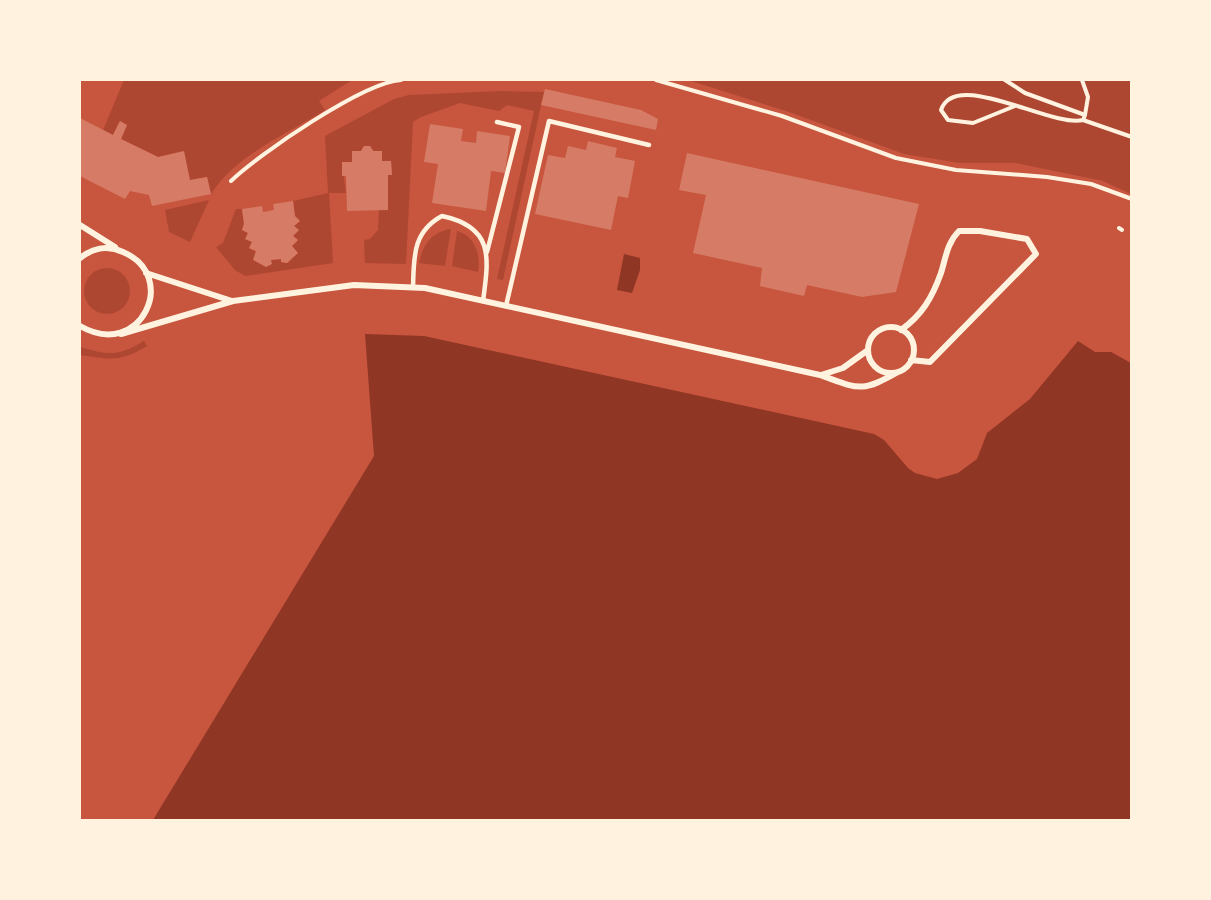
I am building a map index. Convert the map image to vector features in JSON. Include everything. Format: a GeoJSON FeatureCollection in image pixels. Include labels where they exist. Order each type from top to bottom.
{"type":"FeatureCollection","features":[{"type":"Feature","properties":{"kind":"street"},"geometry":{"type":"LineString","coordinates":[[80,225],[139,262],[147,273],[151,287],[150,302],[144,316],[122,334]]}},
{"type":"Feature","properties":{"kind":"street"},"geometry":{"type":"LineString","coordinates":[[901,330],[919,317],[932,295],[950,240],[959,231],[980,231],[1027,239],[1036,254],[930,362],[911,360]]}},
{"type":"Feature","properties":{"kind":"street"},"geometry":{"type":"LineString","coordinates":[[80,258],[93,250],[118,249]]}},
{"type":"Feature","properties":{"kind":"street"},"geometry":{"type":"LineString","coordinates":[[147,273],[233,301]]}},
{"type":"Feature","properties":{"kind":"street"},"geometry":{"type":"LineString","coordinates":[[80,326],[92,333],[107,336],[122,334],[233,301],[354,285],[413,288],[483,301],[820,375],[852,386],[872,387],[898,372],[911,360],[913,346],[911,339],[901,330],[886,328],[880,330],[870,340],[868,350],[869,357],[877,369],[884,372],[898,372]]}},
{"type":"Feature","properties":{"kind":"street"},"geometry":{"type":"LineString","coordinates":[[820,375],[843,368],[868,350]]}},
{"type":"Feature","properties":{"kind":"lane"},"geometry":{"type":"LineString","coordinates":[[506,306],[549,121],[649,145]]}},
{"type":"Feature","properties":{"kind":"lane"},"geometry":{"type":"LineString","coordinates":[[483,301],[487,252],[519,127],[497,122]]}},
{"type":"Feature","properties":{"kind":"lane"},"geometry":{"type":"LineString","coordinates":[[413,288],[416,241],[424,228],[442,216],[473,227],[481,236],[487,252]]}},
{"type":"Feature","properties":{"kind":"path"},"geometry":{"type":"LineString","coordinates":[[231,181],[267,151],[365,91],[401,80]]}},
{"type":"Feature","properties":{"kind":"path"},"geometry":{"type":"LineString","coordinates":[[656,80],[670,81],[782,116],[896,158],[933,167],[1047,177],[1091,184],[1131,199]]}},
{"type":"Feature","properties":{"kind":"path"},"geometry":{"type":"LineString","coordinates":[[1005,80],[1025,93],[1131,137]]}},
{"type":"Feature","properties":{"kind":"path"},"geometry":{"type":"LineString","coordinates":[[1015,106],[973,123],[948,120],[941,110],[944,100],[961,94],[980,96],[1076,122],[1084,117],[1088,97],[1082,80]]}},
{"type":"Feature","properties":{"kind":"shaded area"},"geometry":{"type":"Polygon","coordinates":[[[124,80],[352,80],[319,101],[325,110],[248,157],[222,180],[211,194],[207,177],[190,180],[158,157],[121,139],[127,125],[119,122],[113,135],[103,130],[124,80]]]}},
{"type":"Feature","properties":{"kind":"shaded area"},"geometry":{"type":"Polygon","coordinates":[[[688,80],[1131,80],[1131,194],[1103,181],[1016,163],[960,163],[904,154],[789,112],[688,80]]]}},
{"type":"Feature","properties":{"kind":"shaded area"},"geometry":{"type":"Polygon","coordinates":[[[502,91],[544,92],[503,280],[497,279],[534,111],[507,105],[499,111],[460,103],[413,122],[406,264],[365,263],[364,240],[370,239],[378,230],[379,210],[388,210],[388,175],[392,175],[391,161],[382,161],[370,146],[364,146],[361,151],[352,152],[352,162],[342,162],[346,193],[329,193],[333,263],[245,276],[235,270],[216,247],[223,243],[236,209],[242,209],[244,224],[242,230],[248,233],[246,239],[252,242],[249,248],[271,260],[281,259],[282,262],[288,263],[297,253],[292,246],[298,240],[293,236],[298,231],[294,226],[300,221],[295,216],[293,201],[328,193],[325,136],[394,99],[409,95],[502,91]]]}},
{"type":"Feature","properties":{"kind":"shaded area"},"geometry":{"type":"Polygon","coordinates":[[[209,200],[190,242],[169,232],[165,210],[209,200]]]}},
{"type":"Feature","properties":{"kind":"shaded area"},"geometry":{"type":"Polygon","coordinates":[[[451,229],[445,266],[419,263],[429,240],[438,233],[451,229]]]}},
{"type":"Feature","properties":{"kind":"shaded area"},"geometry":{"type":"Polygon","coordinates":[[[457,231],[472,241],[479,259],[478,272],[452,266],[457,231]]]}},
{"type":"Feature","properties":{"kind":"shaded area"},"geometry":{"type":"Polygon","coordinates":[[[624,254],[640,258],[640,270],[632,293],[617,290],[624,254]]]}},
{"type":"Feature","properties":{"kind":"shaded area"},"geometry":{"type":"Polygon","coordinates":[[[107,268],[123,275],[130,291],[123,307],[107,314],[91,307],[84,291],[91,275],[107,268]]]}},
{"type":"Feature","properties":{"kind":"shaded area"},"geometry":{"type":"Polygon","coordinates":[[[365,334],[424,336],[874,434],[884,440],[915,473],[937,479],[958,473],[977,459],[987,433],[1030,399],[1078,341],[1095,352],[1111,352],[1131,363],[1131,820],[153,820],[374,456],[365,334]]]}},
{"type":"Feature","properties":{"kind":"shaded area"},"geometry":{"type":"Polygon","coordinates":[[[144,341],[147,346],[121,357],[80,355],[80,347],[112,353],[127,350],[144,341]]]}},
{"type":"Feature","properties":{"kind":"building"},"geometry":{"type":"Polygon","coordinates":[[[545,89],[641,110],[658,119],[656,130],[541,105],[545,89]]]}},
{"type":"Feature","properties":{"kind":"building"},"geometry":{"type":"Polygon","coordinates":[[[80,118],[113,135],[120,121],[127,125],[121,139],[158,157],[184,151],[190,180],[207,177],[211,194],[152,206],[149,195],[130,191],[125,199],[80,176],[80,118]]]}},
{"type":"Feature","properties":{"kind":"building"},"geometry":{"type":"Polygon","coordinates":[[[430,124],[463,129],[461,141],[476,143],[477,131],[510,136],[505,173],[491,171],[486,211],[432,203],[438,164],[424,162],[430,124]]]}},
{"type":"Feature","properties":{"kind":"building"},"geometry":{"type":"Polygon","coordinates":[[[588,141],[617,148],[615,157],[635,161],[628,198],[618,196],[611,230],[535,214],[548,155],[565,158],[568,146],[586,150],[588,141]]]}},
{"type":"Feature","properties":{"kind":"building"},"geometry":{"type":"Polygon","coordinates":[[[364,146],[370,146],[373,151],[382,151],[382,161],[391,161],[392,175],[388,175],[388,210],[347,211],[346,176],[342,176],[342,162],[352,162],[352,151],[361,151],[364,146]]]}},
{"type":"Feature","properties":{"kind":"building"},"geometry":{"type":"Polygon","coordinates":[[[687,153],[919,204],[896,292],[862,297],[807,285],[804,296],[760,286],[762,268],[693,253],[706,195],[679,190],[687,153]]]}},
{"type":"Feature","properties":{"kind":"building"},"geometry":{"type":"Polygon","coordinates":[[[293,201],[295,216],[300,221],[294,226],[299,230],[293,236],[298,240],[292,246],[298,253],[287,263],[281,262],[281,259],[271,260],[272,264],[266,267],[253,260],[256,251],[249,248],[252,242],[245,239],[248,233],[242,230],[244,224],[242,209],[262,206],[263,212],[274,210],[273,204],[293,201]]]}}]}
